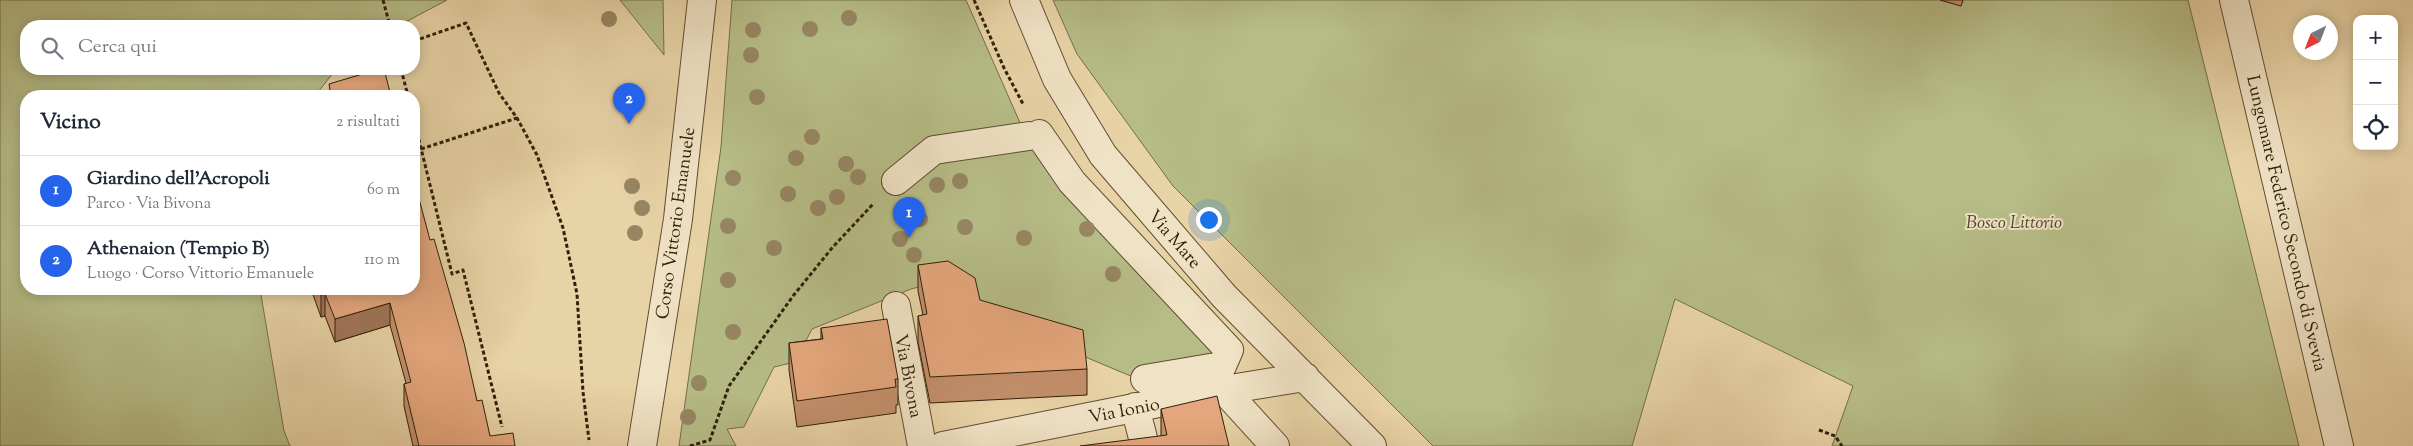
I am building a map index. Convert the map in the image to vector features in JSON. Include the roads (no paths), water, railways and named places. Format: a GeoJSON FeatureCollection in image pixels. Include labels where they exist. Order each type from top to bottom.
{"type":"FeatureCollection","features":[{"type":"Feature","properties":{"kind":"street","name":"Corso Vittorio Emanuele"},"geometry":{"type":"LineString","coordinates":[[642,446],[678,219],[702,0]]}},
{"type":"Feature","properties":{"kind":"street","name":"Via Mare"},"geometry":{"type":"LineString","coordinates":[[1024,0],[1058,79],[1103,156],[1224,296],[1372,446]]}},
{"type":"Feature","properties":{"kind":"street","name":"Lungomare Federico Secondo di Svevia"},"geometry":{"type":"LineString","coordinates":[[2234,0],[2339,446]]}},
{"type":"Feature","properties":{"kind":"street"},"geometry":{"type":"LineString","coordinates":[[896,181],[934,150],[1034,135],[1072,182],[1229,350],[1222,366],[1145,380]]}},
{"type":"Feature","properties":{"kind":"street","name":"Via Bivona"},"geometry":{"type":"LineString","coordinates":[[896,306],[922,446]]}},
{"type":"Feature","properties":{"kind":"street","name":"Via Ionio"},"geometry":{"type":"LineString","coordinates":[[943,446],[1224,390],[1305,377]]}},
{"type":"Feature","properties":{"kind":"street"},"geometry":{"type":"LineString","coordinates":[[1224,390],[1275,446]]}},
{"type":"Feature","properties":{"kind":"street"},"geometry":{"type":"LineString","coordinates":[[1135,407],[1144,446]]}},
{"type":"Feature","properties":{"kind":"place","name":"Athenaion (Tempio B)"},"geometry":{"type":"Point","coordinates":[629,124]}},
{"type":"Feature","properties":{"kind":"place","name":"Giardino dell'Acropoli"},"geometry":{"type":"Point","coordinates":[909,238]}},
{"type":"Feature","properties":{"kind":"park label","name":"Bosco Littorio"},"geometry":{"type":"Point","coordinates":[2014,222]}}]}
